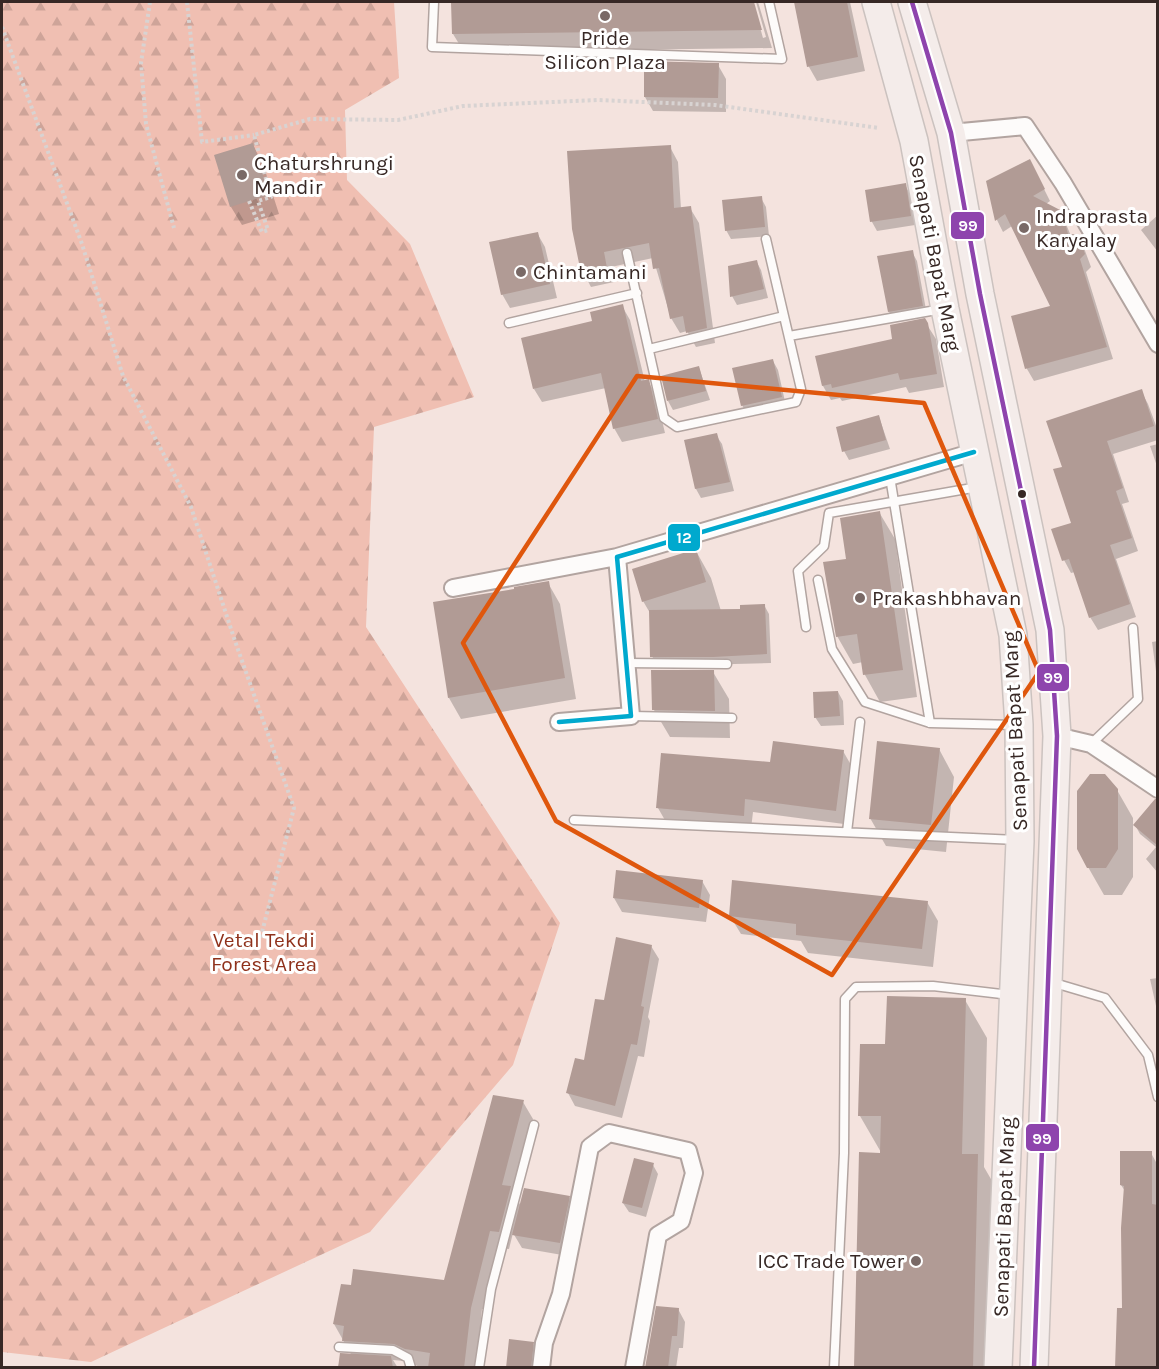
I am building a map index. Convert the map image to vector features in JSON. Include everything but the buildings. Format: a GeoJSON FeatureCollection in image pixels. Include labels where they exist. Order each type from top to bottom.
{"type":"FeatureCollection","features":[{"type":"Feature","properties":{"kind":"main road","name":"Senapati Bapat Marg"},"geometry":{"type":"LineString","coordinates":[[876,2],[914,141],[945,309],[1013,635],[1019,725],[1020,841],[998,1368]]}},
{"type":"Feature","properties":{"kind":"main road","name":"Senapati Bapat Marg"},"geometry":{"type":"LineString","coordinates":[[912,2],[951,133],[980,294],[1050,630],[1058,736],[1034,1368]]}},
{"type":"Feature","properties":{"kind":"street"},"geometry":{"type":"LineString","coordinates":[[951,133],[1025,126],[1063,183],[1158,344]]}},
{"type":"Feature","properties":{"kind":"street"},"geometry":{"type":"LineString","coordinates":[[453,588],[617,556],[974,452]]}},
{"type":"Feature","properties":{"kind":"street"},"geometry":{"type":"LineString","coordinates":[[559,722],[631,716],[617,556]]}},
{"type":"Feature","properties":{"kind":"street"},"geometry":{"type":"LineString","coordinates":[[1058,736],[1091,744],[1158,789]]}},
{"type":"Feature","properties":{"kind":"street"},"geometry":{"type":"LineString","coordinates":[[541,1368],[544,1343],[561,1294],[590,1148],[609,1133],[688,1151],[694,1173],[681,1221],[658,1235],[634,1368]]}},
{"type":"Feature","properties":{"kind":"lane"},"geometry":{"type":"LineString","coordinates":[[434,2],[432,47],[782,59],[769,2]]}},
{"type":"Feature","properties":{"kind":"lane"},"geometry":{"type":"LineString","coordinates":[[627,253],[664,418],[677,427],[796,402],[801,389],[766,239]]}},
{"type":"Feature","properties":{"kind":"lane"},"geometry":{"type":"LineString","coordinates":[[509,323],[637,293]]}},
{"type":"Feature","properties":{"kind":"lane"},"geometry":{"type":"LineString","coordinates":[[789,336],[945,309]]}},
{"type":"Feature","properties":{"kind":"lane"},"geometry":{"type":"LineString","coordinates":[[649,349],[784,316]]}},
{"type":"Feature","properties":{"kind":"lane"},"geometry":{"type":"LineString","coordinates":[[890,477],[930,723]]}},
{"type":"Feature","properties":{"kind":"lane"},"geometry":{"type":"LineString","coordinates":[[806,627],[798,572],[824,546],[829,513],[982,486]]}},
{"type":"Feature","properties":{"kind":"lane"},"geometry":{"type":"LineString","coordinates":[[818,580],[832,649],[866,702],[930,723],[1019,725]]}},
{"type":"Feature","properties":{"kind":"lane"},"geometry":{"type":"LineString","coordinates":[[1091,744],[1138,699],[1133,628]]}},
{"type":"Feature","properties":{"kind":"lane"},"geometry":{"type":"LineString","coordinates":[[626,663],[727,664]]}},
{"type":"Feature","properties":{"kind":"lane"},"geometry":{"type":"LineString","coordinates":[[631,716],[732,718]]}},
{"type":"Feature","properties":{"kind":"lane"},"geometry":{"type":"LineString","coordinates":[[848,832],[860,722]]}},
{"type":"Feature","properties":{"kind":"lane"},"geometry":{"type":"LineString","coordinates":[[574,820],[1020,841]]}},
{"type":"Feature","properties":{"kind":"lane"},"geometry":{"type":"LineString","coordinates":[[1048,981],[1105,998],[1148,1055],[1158,1097]]}},
{"type":"Feature","properties":{"kind":"lane"},"geometry":{"type":"LineString","coordinates":[[834,1368],[844,1153],[845,999],[856,987],[922,986],[1014,996]]}},
{"type":"Feature","properties":{"kind":"lane"},"geometry":{"type":"LineString","coordinates":[[479,1368],[491,1289],[534,1125]]}},
{"type":"Feature","properties":{"kind":"lane"},"geometry":{"type":"LineString","coordinates":[[339,1347],[393,1350],[408,1358],[411,1368]]}},
{"type":"Feature","properties":{"kind":"path"},"geometry":{"type":"LineString","coordinates":[[150,2],[141,63],[146,124],[174,228]]}},
{"type":"Feature","properties":{"kind":"path"},"geometry":{"type":"LineString","coordinates":[[187,2],[202,142],[254,135],[310,119],[398,120],[463,106],[597,100],[715,105],[879,128]]}},
{"type":"Feature","properties":{"kind":"path"},"geometry":{"type":"LineString","coordinates":[[2,27],[82,244],[123,376],[191,507],[294,808],[260,940]]}},
{"type":"Feature","properties":{"kind":"path"},"geometry":{"type":"LineString","coordinates":[[249,201],[262,232],[268,230],[258,201],[271,197],[254,135]]}},
{"type":"Feature","properties":{"kind":"highlighted area"},"geometry":{"type":"Polygon","coordinates":[[[637,376],[924,403],[1039,672],[832,975],[556,821],[463,643],[637,376]]]}},
{"type":"Feature","properties":{"kind":"green space","name":"Vetal Tekdi Forest Area"},"geometry":{"type":"Polygon","coordinates":[[[2,2],[394,2],[399,78],[345,110],[347,180],[410,244],[474,397],[374,427],[366,627],[560,923],[513,1065],[370,1232],[91,1362],[2,1352],[2,2]]]}},
{"type":"Feature","properties":{"kind":"transit line","name":"99"},"geometry":{"type":"LineString","coordinates":[[912,2],[951,133],[980,294],[1050,630],[1057,736],[1034,1368]]}},
{"type":"Feature","properties":{"kind":"transit line","name":"12"},"geometry":{"type":"LineString","coordinates":[[559,722],[631,716],[617,557],[974,452]]}},
{"type":"Feature","properties":{"kind":"place","name":"Pride Silicon Plaza"},"geometry":{"type":"Point","coordinates":[605,16]}},
{"type":"Feature","properties":{"kind":"place","name":"Chaturshrungi Mandir"},"geometry":{"type":"Point","coordinates":[242,175]}},
{"type":"Feature","properties":{"kind":"place","name":"Indraprasta Karyalay"},"geometry":{"type":"Point","coordinates":[1024,228]}},
{"type":"Feature","properties":{"kind":"place","name":"Chintamani"},"geometry":{"type":"Point","coordinates":[521,272]}},
{"type":"Feature","properties":{"kind":"place","name":"Prakashbhavan"},"geometry":{"type":"Point","coordinates":[860,598]}},
{"type":"Feature","properties":{"kind":"place","name":"ICC Trade Tower"},"geometry":{"type":"Point","coordinates":[916,1261]}}]}
